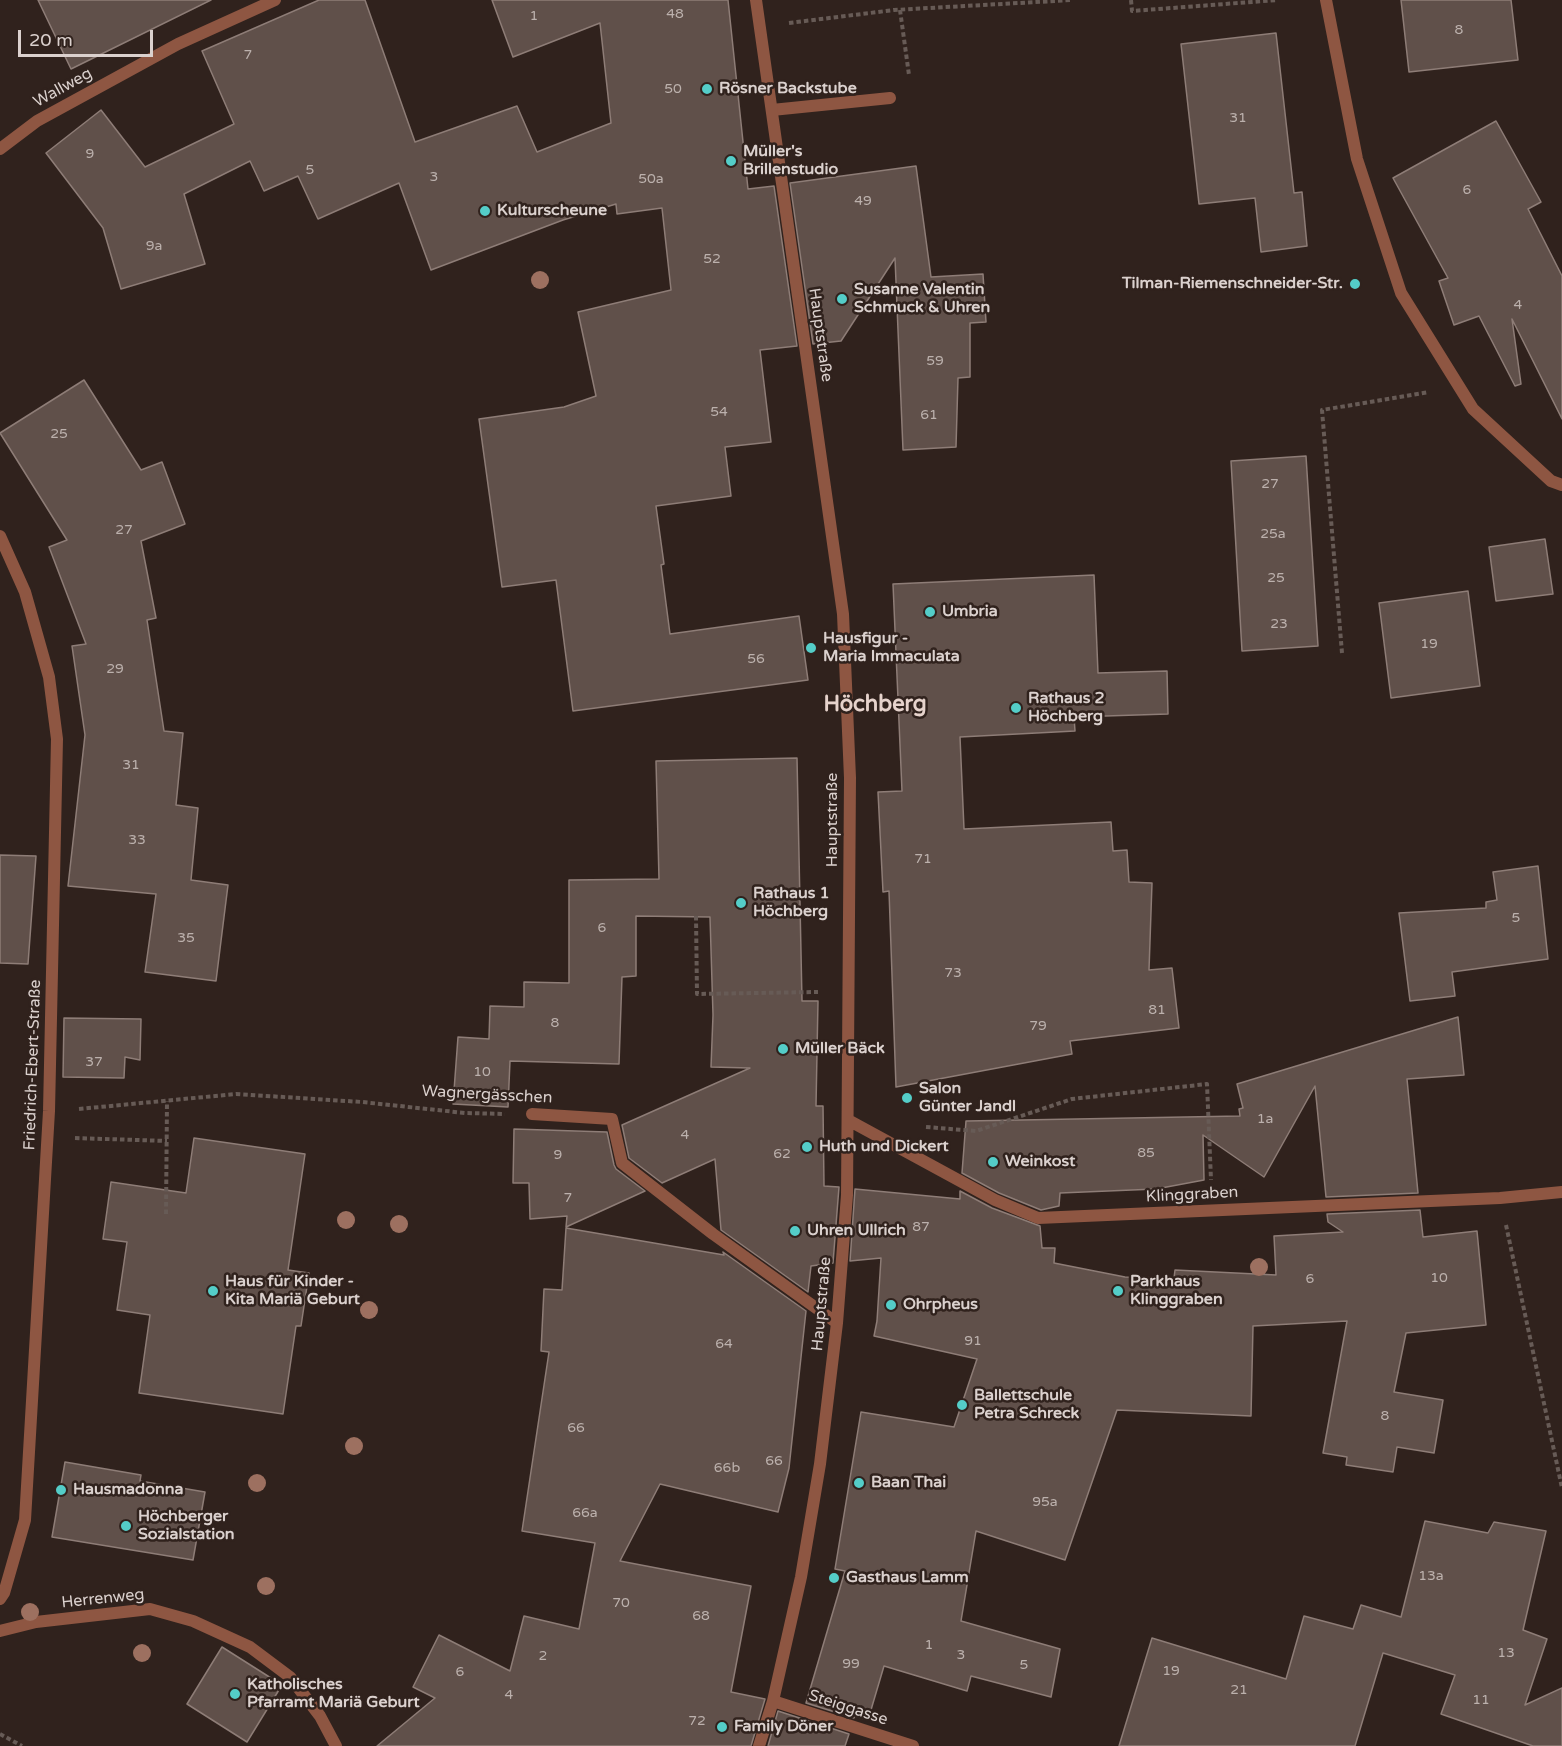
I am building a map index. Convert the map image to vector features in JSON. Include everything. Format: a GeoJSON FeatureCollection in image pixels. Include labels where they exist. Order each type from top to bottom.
{"type":"FeatureCollection","features":[{"type":"Feature","properties":{"kind":"street","name":"Wallweg"},"geometry":{"type":"LineString","coordinates":[[0,149],[37,121],[178,44],[274,0]]}},
{"type":"Feature","properties":{"kind":"street","name":"Hauptstraße"},"geometry":{"type":"LineString","coordinates":[[756,0],[843,614],[850,778],[847,1195],[837,1323],[823,1442],[805,1553],[773,1701],[759,1746]]}},
{"type":"Feature","properties":{"kind":"street"},"geometry":{"type":"LineString","coordinates":[[1326,0],[1357,159],[1401,293],[1473,409],[1551,481],[1562,485]]}},
{"type":"Feature","properties":{"kind":"street"},"geometry":{"type":"LineString","coordinates":[[772,110],[890,98]]}},
{"type":"Feature","properties":{"kind":"street","name":"Friedrich-Ebert-Straße"},"geometry":{"type":"LineString","coordinates":[[0,536],[25,592],[49,677],[57,739],[48,1137],[25,1520],[4,1593],[0,1599]]}},
{"type":"Feature","properties":{"kind":"street","name":"Wagnergässchen"},"geometry":{"type":"LineString","coordinates":[[532,1114],[612,1119],[622,1162],[713,1234],[837,1323]]}},
{"type":"Feature","properties":{"kind":"street","name":"Klinggraben"},"geometry":{"type":"LineString","coordinates":[[848,1120],[995,1200],[1038,1218],[1500,1198],[1562,1192]]}},
{"type":"Feature","properties":{"kind":"street","name":"Herrenweg"},"geometry":{"type":"LineString","coordinates":[[0,1631],[36,1622],[150,1609],[194,1621],[250,1647],[290,1677],[321,1716],[336,1746]]}},
{"type":"Feature","properties":{"kind":"street","name":"Steiggasse"},"geometry":{"type":"LineString","coordinates":[[773,1701],[913,1746]]}},
{"type":"Feature","properties":{"kind":"path"},"geometry":{"type":"LineString","coordinates":[[759,26],[900,10],[1072,0]]}},
{"type":"Feature","properties":{"kind":"path"},"geometry":{"type":"LineString","coordinates":[[1131,0],[1132,11],[1278,0]]}},
{"type":"Feature","properties":{"kind":"path"},"geometry":{"type":"LineString","coordinates":[[900,10],[910,85]]}},
{"type":"Feature","properties":{"kind":"path"},"geometry":{"type":"LineString","coordinates":[[1342,653],[1322,410],[1459,386]]}},
{"type":"Feature","properties":{"kind":"path"},"geometry":{"type":"LineString","coordinates":[[696,916],[697,994],[796,992]]}},
{"type":"Feature","properties":{"kind":"path"},"geometry":{"type":"LineString","coordinates":[[976,1131],[1072,1099],[1207,1084],[1212,1211]]}},
{"type":"Feature","properties":{"kind":"path","name":"Wagnergässchen"},"geometry":{"type":"LineString","coordinates":[[49,1111],[236,1094],[362,1102],[465,1113],[532,1114]]}},
{"type":"Feature","properties":{"kind":"path"},"geometry":{"type":"LineString","coordinates":[[166,1214],[167,1101]]}},
{"type":"Feature","properties":{"kind":"path"},"geometry":{"type":"LineString","coordinates":[[48,1137],[167,1141]]}},
{"type":"Feature","properties":{"kind":"path"},"geometry":{"type":"LineString","coordinates":[[1500,1198],[1562,1488]]}},
{"type":"Feature","properties":{"kind":"path"},"geometry":{"type":"LineString","coordinates":[[0,1734],[22,1746]]}},
{"type":"Feature","properties":{"kind":"building"},"geometry":{"type":"Polygon","coordinates":[[[38,0],[211,0],[71,69],[38,0]]]}},
{"type":"Feature","properties":{"kind":"building"},"geometry":{"type":"Polygon","coordinates":[[[319,0],[365,0],[415,142],[517,106],[537,152],[611,123],[600,23],[513,57],[492,0],[728,0],[748,189],[774,186],[797,346],[760,350],[771,442],[725,447],[731,496],[656,506],[664,564],[661,565],[670,634],[799,616],[808,680],[573,711],[556,580],[502,587],[479,419],[564,407],[596,396],[578,312],[671,290],[662,208],[617,214],[616,204],[563,220],[431,270],[399,183],[318,219],[298,176],[264,191],[250,161],[184,194],[205,264],[121,289],[103,228],[46,153],[101,110],[145,167],[234,124],[202,51],[319,0]]]}},
{"type":"Feature","properties":{"kind":"building"},"geometry":{"type":"Polygon","coordinates":[[[1401,0],[1511,0],[1518,60],[1409,72],[1401,0]]]}},
{"type":"Feature","properties":{"kind":"building"},"geometry":{"type":"Polygon","coordinates":[[[1276,33],[1294,193],[1302,192],[1307,246],[1261,252],[1255,198],[1199,204],[1181,44],[1276,33]]]}},
{"type":"Feature","properties":{"kind":"building"},"geometry":{"type":"Polygon","coordinates":[[[1496,121],[1541,202],[1528,209],[1562,276],[1562,419],[1512,319],[1521,384],[1515,386],[1479,316],[1454,325],[1439,281],[1448,278],[1393,178],[1496,121]]]}},
{"type":"Feature","properties":{"kind":"building"},"geometry":{"type":"Polygon","coordinates":[[[916,166],[931,277],[983,274],[986,322],[970,323],[970,377],[958,378],[956,447],[903,450],[895,258],[841,341],[813,344],[790,183],[916,166]]]}},
{"type":"Feature","properties":{"kind":"building"},"geometry":{"type":"Polygon","coordinates":[[[84,380],[141,470],[162,462],[185,524],[141,541],[156,618],[147,620],[164,731],[183,733],[176,805],[198,808],[191,880],[228,885],[216,981],[145,972],[156,894],[68,886],[85,735],[72,646],[86,644],[49,547],[67,540],[0,433],[84,380]]]}},
{"type":"Feature","properties":{"kind":"building"},"geometry":{"type":"Polygon","coordinates":[[[1306,456],[1318,646],[1242,651],[1231,461],[1306,456]]]}},
{"type":"Feature","properties":{"kind":"building"},"geometry":{"type":"Polygon","coordinates":[[[1545,539],[1553,594],[1496,601],[1489,547],[1545,539]]]}},
{"type":"Feature","properties":{"kind":"building"},"geometry":{"type":"Polygon","coordinates":[[[1094,575],[1098,673],[1167,671],[1168,714],[1074,717],[1075,731],[960,737],[964,829],[1111,822],[1113,851],[1127,850],[1129,882],[1152,883],[1149,970],[1172,968],[1179,1028],[1070,1041],[1072,1054],[896,1087],[889,891],[883,892],[878,792],[902,791],[893,584],[1094,575]]]}},
{"type":"Feature","properties":{"kind":"building"},"geometry":{"type":"Polygon","coordinates":[[[1468,591],[1480,686],[1391,698],[1379,603],[1468,591]]]}},
{"type":"Feature","properties":{"kind":"building"},"geometry":{"type":"Polygon","coordinates":[[[797,758],[802,1001],[818,1001],[816,1106],[823,1106],[824,1186],[839,1187],[833,1263],[811,1266],[808,1292],[721,1230],[715,1159],[662,1183],[629,1158],[622,1125],[750,1068],[711,1067],[713,1015],[710,917],[636,916],[636,976],[622,977],[619,1064],[510,1061],[508,1107],[453,1104],[458,1037],[489,1039],[490,1006],[524,1007],[524,982],[569,983],[569,880],[659,879],[656,761],[797,758]]]}},
{"type":"Feature","properties":{"kind":"building"},"geometry":{"type":"Polygon","coordinates":[[[0,855],[36,856],[28,964],[0,963],[0,855]]]}},
{"type":"Feature","properties":{"kind":"building"},"geometry":{"type":"Polygon","coordinates":[[[1538,866],[1548,959],[1452,972],[1455,996],[1410,1001],[1399,913],[1486,908],[1486,902],[1497,900],[1493,872],[1538,866]]]}},
{"type":"Feature","properties":{"kind":"building"},"geometry":{"type":"Polygon","coordinates":[[[1458,1017],[1464,1075],[1407,1079],[1418,1193],[1326,1197],[1315,1086],[1264,1177],[1203,1135],[1204,1180],[1156,1189],[1060,1193],[1059,1206],[1041,1210],[999,1193],[962,1173],[966,1121],[1240,1116],[1239,1109],[1243,1108],[1237,1084],[1458,1017]]]}},
{"type":"Feature","properties":{"kind":"building"},"geometry":{"type":"Polygon","coordinates":[[[64,1018],[141,1019],[140,1060],[125,1057],[124,1078],[63,1077],[64,1018]]]}},
{"type":"Feature","properties":{"kind":"building"},"geometry":{"type":"Polygon","coordinates":[[[514,1129],[607,1132],[616,1169],[645,1191],[566,1227],[567,1216],[530,1219],[529,1183],[513,1183],[514,1129]]]}},
{"type":"Feature","properties":{"kind":"building","name":"Haus für Kinder - Kita Mariä Geburt"},"geometry":{"type":"Polygon","coordinates":[[[194,1138],[305,1154],[288,1270],[309,1273],[301,1326],[296,1326],[283,1414],[139,1393],[150,1315],[117,1310],[127,1242],[103,1239],[111,1182],[186,1193],[194,1138]]]}},
{"type":"Feature","properties":{"kind":"building"},"geometry":{"type":"Polygon","coordinates":[[[855,1189],[960,1199],[960,1191],[992,1208],[1040,1226],[1042,1248],[1055,1248],[1054,1263],[1125,1277],[1174,1278],[1175,1270],[1276,1275],[1274,1236],[1343,1232],[1328,1222],[1327,1214],[1420,1210],[1423,1237],[1477,1231],[1486,1325],[1406,1333],[1394,1392],[1443,1400],[1434,1453],[1397,1447],[1393,1472],[1346,1465],[1347,1457],[1323,1453],[1347,1321],[1253,1326],[1251,1416],[1117,1410],[1065,1560],[976,1531],[961,1621],[1060,1649],[1051,1697],[971,1676],[967,1691],[884,1666],[868,1720],[855,1716],[854,1718],[806,1703],[845,1571],[835,1569],[861,1412],[954,1427],[977,1359],[874,1336],[881,1258],[850,1261],[855,1189]]]}},
{"type":"Feature","properties":{"kind":"building"},"geometry":{"type":"Polygon","coordinates":[[[566,1228],[724,1255],[723,1252],[806,1311],[789,1468],[778,1512],[660,1484],[620,1561],[751,1586],[731,1692],[765,1699],[751,1746],[377,1746],[435,1698],[413,1687],[439,1635],[510,1671],[524,1616],[579,1629],[595,1543],[522,1531],[549,1352],[541,1351],[544,1289],[562,1290],[566,1228]]]}},
{"type":"Feature","properties":{"kind":"building","name":"Höchberger Sozialstation"},"geometry":{"type":"Polygon","coordinates":[[[65,1462],[141,1475],[140,1481],[205,1492],[193,1560],[52,1537],[65,1462]]]}},
{"type":"Feature","properties":{"kind":"building"},"geometry":{"type":"Polygon","coordinates":[[[1425,1521],[1488,1533],[1494,1522],[1546,1531],[1523,1630],[1547,1639],[1525,1705],[1562,1688],[1562,1746],[1533,1746],[1441,1714],[1455,1675],[1383,1653],[1355,1746],[1119,1746],[1152,1638],[1286,1679],[1304,1616],[1353,1629],[1361,1605],[1401,1617],[1425,1521]]]}},
{"type":"Feature","properties":{"kind":"building","name":"Katholisches Pfarramt Mariä Geburt"},"geometry":{"type":"Polygon","coordinates":[[[222,1647],[282,1685],[247,1742],[187,1704],[222,1647]]]}},
{"type":"Feature","properties":{"kind":"building"},"geometry":{"type":"Polygon","coordinates":[[[778,1711],[849,1734],[845,1746],[768,1746],[778,1711]]]}},
{"type":"Feature","properties":{"kind":"place","name":"Rösner Backstube"},"geometry":{"type":"Point","coordinates":[707,89]}},
{"type":"Feature","properties":{"kind":"place","name":"Müller's Brillenstudio"},"geometry":{"type":"Point","coordinates":[731,161]}},
{"type":"Feature","properties":{"kind":"place","name":"Kulturscheune"},"geometry":{"type":"Point","coordinates":[485,211]}},
{"type":"Feature","properties":{"kind":"place","name":"Tilman-Riemenschneider-Str."},"geometry":{"type":"Point","coordinates":[1355,284]}},
{"type":"Feature","properties":{"kind":"place","name":"Susanne Valentin Schmuck & Uhren"},"geometry":{"type":"Point","coordinates":[842,299]}},
{"type":"Feature","properties":{"kind":"place","name":"Umbria"},"geometry":{"type":"Point","coordinates":[930,612]}},
{"type":"Feature","properties":{"kind":"place","name":"Hausfigur - Maria Immaculata"},"geometry":{"type":"Point","coordinates":[811,648]}},
{"type":"Feature","properties":{"kind":"place","name":"Rathaus 2 Höchberg"},"geometry":{"type":"Point","coordinates":[1016,708]}},
{"type":"Feature","properties":{"kind":"place","name":"Rathaus 1 Höchberg"},"geometry":{"type":"Point","coordinates":[741,903]}},
{"type":"Feature","properties":{"kind":"place","name":"Müller Bäck"},"geometry":{"type":"Point","coordinates":[783,1049]}},
{"type":"Feature","properties":{"kind":"place","name":"Salon Günter Jandl"},"geometry":{"type":"Point","coordinates":[907,1098]}},
{"type":"Feature","properties":{"kind":"place","name":"Huth und Dickert"},"geometry":{"type":"Point","coordinates":[807,1147]}},
{"type":"Feature","properties":{"kind":"place","name":"Weinkost"},"geometry":{"type":"Point","coordinates":[993,1162]}},
{"type":"Feature","properties":{"kind":"place","name":"Uhren Ullrich"},"geometry":{"type":"Point","coordinates":[795,1231]}},
{"type":"Feature","properties":{"kind":"place","name":"Haus für Kinder - Kita Mariä Geburt"},"geometry":{"type":"Point","coordinates":[213,1291]}},
{"type":"Feature","properties":{"kind":"place","name":"Parkhaus Klinggraben"},"geometry":{"type":"Point","coordinates":[1118,1291]}},
{"type":"Feature","properties":{"kind":"place","name":"Ohrpheus"},"geometry":{"type":"Point","coordinates":[891,1305]}},
{"type":"Feature","properties":{"kind":"place","name":"Ballettschule Petra Schreck"},"geometry":{"type":"Point","coordinates":[962,1405]}},
{"type":"Feature","properties":{"kind":"place","name":"Baan Thai"},"geometry":{"type":"Point","coordinates":[859,1483]}},
{"type":"Feature","properties":{"kind":"place","name":"Hausmadonna"},"geometry":{"type":"Point","coordinates":[61,1490]}},
{"type":"Feature","properties":{"kind":"place","name":"Höchberger Sozialstation"},"geometry":{"type":"Point","coordinates":[126,1526]}},
{"type":"Feature","properties":{"kind":"place","name":"Gasthaus Lamm"},"geometry":{"type":"Point","coordinates":[834,1578]}},
{"type":"Feature","properties":{"kind":"place","name":"Katholisches Pfarramt Mariä Geburt"},"geometry":{"type":"Point","coordinates":[235,1694]}},
{"type":"Feature","properties":{"kind":"place","name":"Family Döner"},"geometry":{"type":"Point","coordinates":[722,1727]}},
{"type":"Feature","properties":{"kind":"district","name":"Höchberg"},"geometry":{"type":"Point","coordinates":[875,705]}}]}
